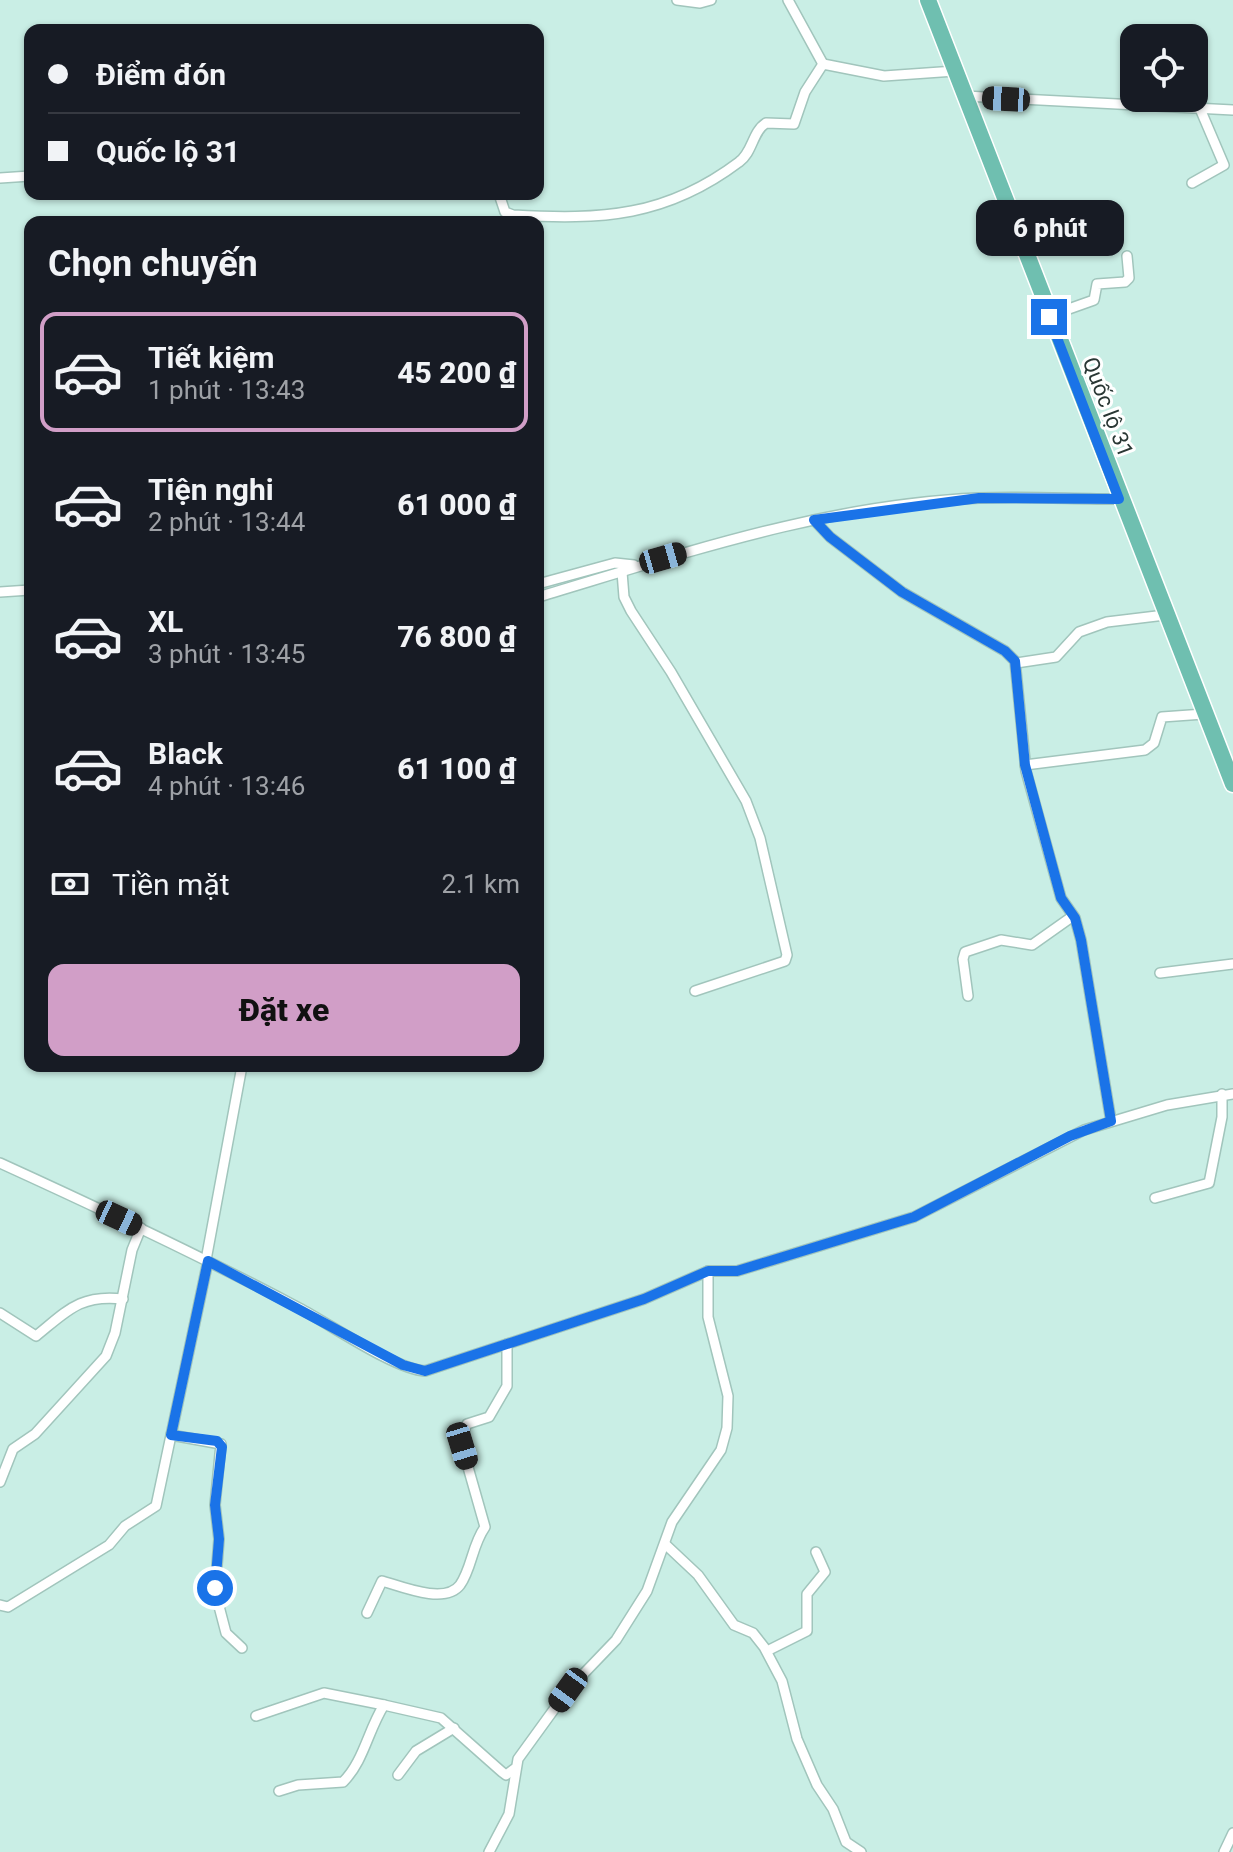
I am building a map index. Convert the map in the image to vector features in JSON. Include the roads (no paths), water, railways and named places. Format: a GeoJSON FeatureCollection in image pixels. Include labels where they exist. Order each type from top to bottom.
{"type":"FeatureCollection","features":[{"type":"Feature","properties":{"kind":"highway","name":"Quốc lộ 31"},"geometry":{"type":"LineString","coordinates":[[928,0],[1119,499],[1233,784]]}},
{"type":"Feature","properties":{"kind":"street"},"geometry":{"type":"LineString","coordinates":[[677,0],[700,3],[711,0]]}},
{"type":"Feature","properties":{"kind":"street"},"geometry":{"type":"LineString","coordinates":[[788,0],[823,64]]}},
{"type":"Feature","properties":{"kind":"street"},"geometry":{"type":"LineString","coordinates":[[823,64],[884,76],[955,71]]}},
{"type":"Feature","properties":{"kind":"street"},"geometry":{"type":"LineString","coordinates":[[502,200],[508,214],[532,216],[632,213],[678,200],[738,163],[750,150],[761,125],[771,122],[794,124],[805,92],[823,64]]}},
{"type":"Feature","properties":{"kind":"street"},"geometry":{"type":"LineString","coordinates":[[965,96],[1120,106]]}},
{"type":"Feature","properties":{"kind":"street"},"geometry":{"type":"LineString","coordinates":[[1208,111],[1233,110]]}},
{"type":"Feature","properties":{"kind":"street"},"geometry":{"type":"LineString","coordinates":[[1192,183],[1224,165],[1201,112]]}},
{"type":"Feature","properties":{"kind":"street"},"geometry":{"type":"LineString","coordinates":[[0,178],[24,176]]}},
{"type":"Feature","properties":{"kind":"street"},"geometry":{"type":"LineString","coordinates":[[1049,317],[1094,300],[1097,284],[1128,280],[1127,256]]}},
{"type":"Feature","properties":{"kind":"street"},"geometry":{"type":"LineString","coordinates":[[544,595],[637,566],[814,520],[979,498],[1119,499]]}},
{"type":"Feature","properties":{"kind":"street"},"geometry":{"type":"LineString","coordinates":[[814,520],[830,537],[902,592],[1005,651],[1016,663],[1025,765],[1061,898],[1073,916],[1088,970],[1111,1121]]}},
{"type":"Feature","properties":{"kind":"street"},"geometry":{"type":"LineString","coordinates":[[544,582],[615,563],[637,566]]}},
{"type":"Feature","properties":{"kind":"street"},"geometry":{"type":"LineString","coordinates":[[622,572],[624,597],[631,611],[701,722],[755,822],[787,955],[785,961],[695,991]]}},
{"type":"Feature","properties":{"kind":"street"},"geometry":{"type":"LineString","coordinates":[[0,592],[24,590]]}},
{"type":"Feature","properties":{"kind":"street"},"geometry":{"type":"LineString","coordinates":[[1016,663],[1056,657],[1079,632],[1107,622],[1165,615]]}},
{"type":"Feature","properties":{"kind":"street"},"geometry":{"type":"LineString","coordinates":[[1025,765],[1138,752],[1154,743],[1162,717],[1204,714]]}},
{"type":"Feature","properties":{"kind":"street"},"geometry":{"type":"LineString","coordinates":[[968,996],[963,959],[965,952],[1001,940],[1032,945],[1073,916]]}},
{"type":"Feature","properties":{"kind":"street"},"geometry":{"type":"LineString","coordinates":[[1160,973],[1233,964]]}},
{"type":"Feature","properties":{"kind":"street"},"geometry":{"type":"LineString","coordinates":[[0,1605],[8,1607],[86,1560],[113,1541],[125,1526],[156,1506],[207,1261],[241,1072]]}},
{"type":"Feature","properties":{"kind":"street"},"geometry":{"type":"LineString","coordinates":[[0,1163],[207,1261],[410,1368],[425,1371],[644,1299],[708,1271],[737,1271],[914,1217],[1070,1136],[1111,1121],[1228,1094],[1209,1183],[1155,1198]]}},
{"type":"Feature","properties":{"kind":"street"},"geometry":{"type":"LineString","coordinates":[[0,1482],[13,1449],[35,1434],[106,1356],[123,1299],[132,1250],[141,1228]]}},
{"type":"Feature","properties":{"kind":"street"},"geometry":{"type":"LineString","coordinates":[[256,1716],[324,1693],[413,1714],[433,1714],[454,1728],[506,1775],[514,1769],[568,1690],[616,1640],[647,1591],[676,1514],[721,1450],[727,1428],[725,1381],[707,1310],[708,1271]]}},
{"type":"Feature","properties":{"kind":"street"},"geometry":{"type":"LineString","coordinates":[[0,1313],[36,1336],[62,1314],[95,1297],[123,1299]]}},
{"type":"Feature","properties":{"kind":"street"},"geometry":{"type":"LineString","coordinates":[[367,1613],[382,1581],[427,1593],[450,1591],[461,1584],[474,1543],[485,1527],[461,1438],[467,1424],[489,1417],[504,1392],[507,1344]]}},
{"type":"Feature","properties":{"kind":"street"},"geometry":{"type":"LineString","coordinates":[[171,1435],[221,1444],[215,1505],[219,1539],[215,1591],[226,1633],[242,1648]]}},
{"type":"Feature","properties":{"kind":"street"},"geometry":{"type":"LineString","coordinates":[[665,1544],[698,1575],[734,1625],[755,1635],[767,1651],[782,1681],[797,1739],[817,1785],[833,1809],[846,1842],[861,1852]]}},
{"type":"Feature","properties":{"kind":"street"},"geometry":{"type":"LineString","coordinates":[[767,1651],[807,1631],[807,1594],[825,1572],[816,1552]]}},
{"type":"Feature","properties":{"kind":"street"},"geometry":{"type":"LineString","coordinates":[[279,1791],[298,1785],[343,1782],[362,1755],[371,1726],[384,1705]]}},
{"type":"Feature","properties":{"kind":"street"},"geometry":{"type":"LineString","coordinates":[[398,1775],[416,1751],[454,1728]]}},
{"type":"Feature","properties":{"kind":"street"},"geometry":{"type":"LineString","coordinates":[[489,1852],[509,1814],[515,1787],[514,1769]]}}]}
